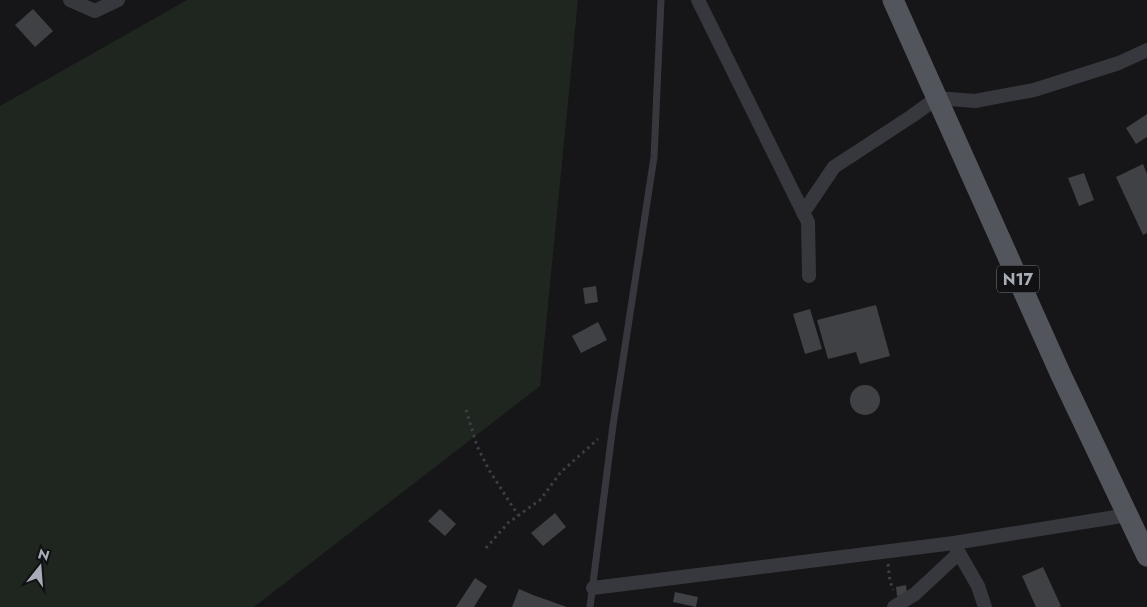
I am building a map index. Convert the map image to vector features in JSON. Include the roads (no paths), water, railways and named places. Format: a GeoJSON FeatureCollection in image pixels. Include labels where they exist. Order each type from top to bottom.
{"type":"FeatureCollection","features":[{"type":"Feature","properties":{"kind":"main road","name":"N17"},"geometry":{"type":"LineString","coordinates":[[893,0],[1061,375],[1147,556]]}},
{"type":"Feature","properties":{"kind":"street"},"geometry":{"type":"LineString","coordinates":[[70,0],[95,10],[118,0]]}},
{"type":"Feature","properties":{"kind":"street"},"geometry":{"type":"LineString","coordinates":[[698,0],[808,222],[809,276]]}},
{"type":"Feature","properties":{"kind":"street"},"geometry":{"type":"LineString","coordinates":[[803,213],[834,167],[937,98],[975,101],[1034,90],[1119,63],[1147,50]]}},
{"type":"Feature","properties":{"kind":"street"},"geometry":{"type":"LineString","coordinates":[[593,588],[887,551],[957,548],[1128,516]]}},
{"type":"Feature","properties":{"kind":"street"},"geometry":{"type":"LineString","coordinates":[[896,606],[915,594],[957,548]]}},
{"type":"Feature","properties":{"kind":"street"},"geometry":{"type":"LineString","coordinates":[[957,548],[978,586],[985,607]]}},
{"type":"Feature","properties":{"kind":"lane"},"geometry":{"type":"LineString","coordinates":[[590,607],[613,425],[654,157],[661,0]]}}]}
